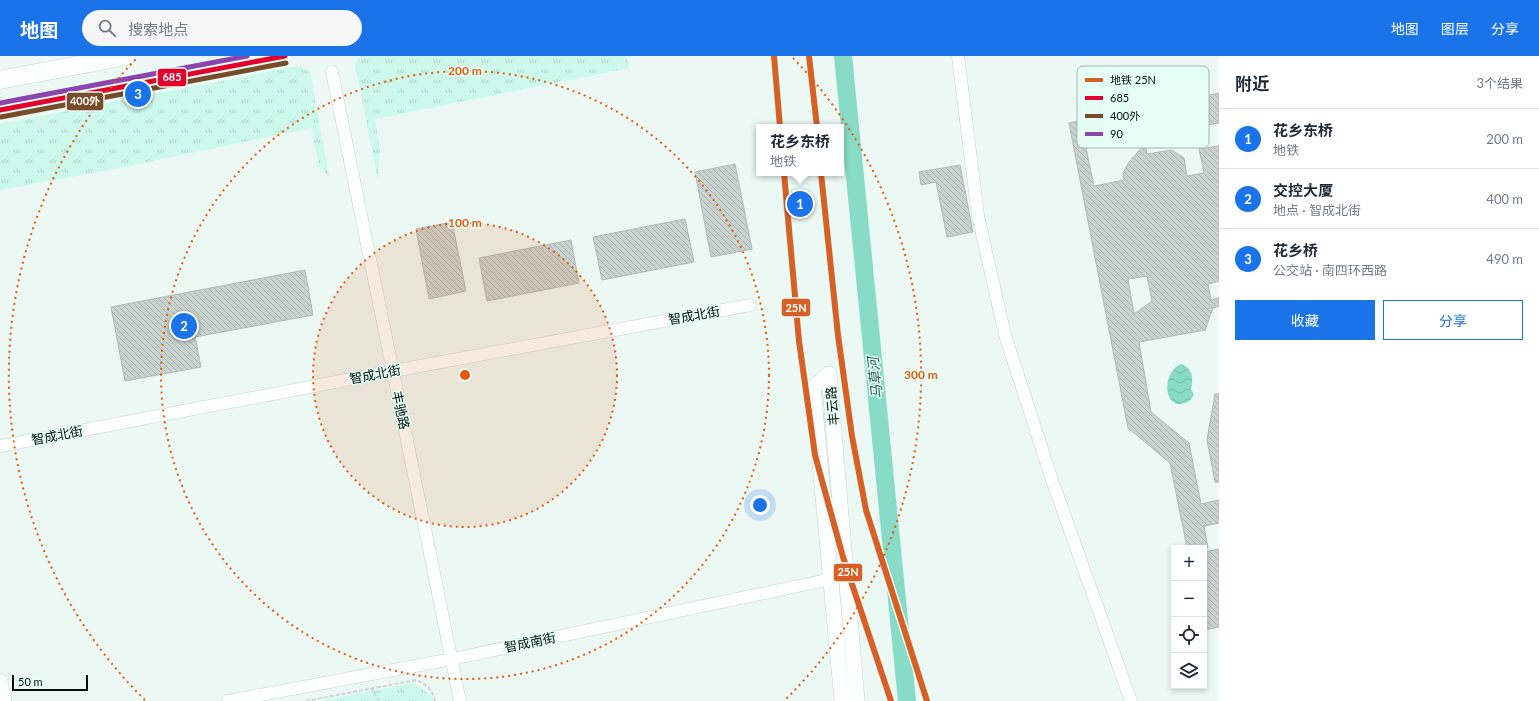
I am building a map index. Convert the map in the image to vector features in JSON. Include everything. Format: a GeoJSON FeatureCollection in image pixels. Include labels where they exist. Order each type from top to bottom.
{"type":"FeatureCollection","features":[{"type":"Feature","properties":{"kind":"highway"},"geometry":{"type":"LineString","coordinates":[[0,80],[126,56]]}},
{"type":"Feature","properties":{"kind":"main road"},"geometry":{"type":"LineString","coordinates":[[0,110],[285,56]]}},
{"type":"Feature","properties":{"kind":"main road","name":"丰云路"},"geometry":{"type":"LineString","coordinates":[[842,701],[813,388],[830,374],[858,701]]}},
{"type":"Feature","properties":{"kind":"main road"},"geometry":{"type":"LineString","coordinates":[[0,681],[4,701]]}},
{"type":"Feature","properties":{"kind":"street"},"geometry":{"type":"LineString","coordinates":[[958,56],[978,216],[1005,335],[1052,480],[1131,701]]}},
{"type":"Feature","properties":{"kind":"street","name":"丰驰路"},"geometry":{"type":"LineString","coordinates":[[332,72],[460,701]]}},
{"type":"Feature","properties":{"kind":"street","name":"智成北街"},"geometry":{"type":"LineString","coordinates":[[0,446],[750,305]]}},
{"type":"Feature","properties":{"kind":"street","name":"智成南街"},"geometry":{"type":"LineString","coordinates":[[228,701],[452,658],[831,579]]}},
{"type":"Feature","properties":{"kind":"path"},"geometry":{"type":"LineString","coordinates":[[306,701],[416,680],[431,690],[435,701]]}},
{"type":"Feature","properties":{"kind":"path"},"geometry":{"type":"LineString","coordinates":[[371,688],[379,701]]}},
{"type":"Feature","properties":{"kind":"green space"},"geometry":{"type":"Polygon","coordinates":[[[360,56],[627,56],[629,68],[375,119],[380,148],[378,180],[355,65],[360,56]]]}},
{"type":"Feature","properties":{"kind":"green space"},"geometry":{"type":"Polygon","coordinates":[[[298,66],[310,72],[329,177],[319,165],[311,128],[109,170],[0,190],[0,124],[298,66]]]}},
{"type":"Feature","properties":{"kind":"green space"},"geometry":{"type":"Polygon","coordinates":[[[413,683],[432,696],[433,701],[320,701],[413,683]]]}},
{"type":"Feature","properties":{"kind":"water"},"geometry":{"type":"Polygon","coordinates":[[[1182,364],[1191,372],[1191,390],[1194,394],[1193,397],[1187,402],[1176,404],[1171,400],[1168,385],[1174,369],[1182,364]]]}},
{"type":"Feature","properties":{"kind":"building"},"geometry":{"type":"Polygon","coordinates":[[[1219,93],[1219,123],[1209,125],[1209,95],[1219,93]]]}},
{"type":"Feature","properties":{"kind":"building"},"geometry":{"type":"Polygon","coordinates":[[[1077,121],[1077,148],[1086,148],[1094,186],[1124,180],[1123,173],[1129,162],[1141,148],[1146,148],[1147,154],[1172,150],[1184,158],[1187,176],[1204,173],[1199,149],[1219,146],[1219,281],[1208,284],[1211,300],[1219,298],[1219,306],[1213,308],[1205,330],[1139,342],[1151,412],[1189,443],[1201,504],[1219,500],[1219,523],[1204,526],[1208,548],[1207,545],[1186,545],[1170,463],[1128,428],[1069,123],[1077,121]],[[1147,276],[1128,279],[1134,314],[1152,301],[1147,276]]]}},
{"type":"Feature","properties":{"kind":"building"},"geometry":{"type":"Polygon","coordinates":[[[735,164],[752,249],[711,257],[695,172],[735,164]]]}},
{"type":"Feature","properties":{"kind":"building"},"geometry":{"type":"Polygon","coordinates":[[[960,165],[973,232],[947,237],[936,182],[921,185],[919,172],[960,165]]]}},
{"type":"Feature","properties":{"kind":"building"},"geometry":{"type":"Polygon","coordinates":[[[685,219],[694,262],[602,280],[593,237],[685,219]]]}},
{"type":"Feature","properties":{"kind":"building"},"geometry":{"type":"Polygon","coordinates":[[[452,222],[466,291],[429,299],[416,229],[452,222]]]}},
{"type":"Feature","properties":{"kind":"building"},"geometry":{"type":"Polygon","coordinates":[[[571,240],[579,283],[487,301],[479,258],[571,240]]]}},
{"type":"Feature","properties":{"kind":"building"},"geometry":{"type":"Polygon","coordinates":[[[305,270],[313,315],[195,337],[201,367],[125,381],[111,307],[305,270]]]}},
{"type":"Feature","properties":{"kind":"building"},"geometry":{"type":"Polygon","coordinates":[[[1215,394],[1219,394],[1219,482],[1215,482],[1207,440],[1215,394]]]}},
{"type":"Feature","properties":{"kind":"building"},"geometry":{"type":"Polygon","coordinates":[[[1219,549],[1219,627],[1207,630],[1207,581],[1207,551],[1219,549]]]}},
{"type":"Feature","properties":{"kind":"waterway","name":"马草河"},"geometry":{"type":"LineString","coordinates":[[843,56],[907,701]]}},
{"type":"Feature","properties":{"kind":"metro line","name":"25N"},"geometry":{"type":"LineString","coordinates":[[774,56],[780,124]]}},
{"type":"Feature","properties":{"kind":"metro line","name":"25N"},"geometry":{"type":"LineString","coordinates":[[809,56],[817,124]]}},
{"type":"Feature","properties":{"kind":"metro line","name":"25N"},"geometry":{"type":"LineString","coordinates":[[784,176],[799,341],[815,455],[843,557],[891,701]]}},
{"type":"Feature","properties":{"kind":"metro line","name":"25N"},"geometry":{"type":"LineString","coordinates":[[821,176],[838,335],[852,436],[866,510],[927,701]]}},
{"type":"Feature","properties":{"kind":"transit line","name":"90"},"geometry":{"type":"LineString","coordinates":[[0,103],[247,56]]}},
{"type":"Feature","properties":{"kind":"transit line","name":"685"},"geometry":{"type":"LineString","coordinates":[[0,110],[285,56]]}},
{"type":"Feature","properties":{"kind":"transit line","name":"400外"},"geometry":{"type":"LineString","coordinates":[[1,117],[286,63]]}},
{"type":"Feature","properties":{"kind":"place","name":"花乡桥"},"geometry":{"type":"Point","coordinates":[138,94]}},
{"type":"Feature","properties":{"kind":"place","name":"花乡东桥"},"geometry":{"type":"Point","coordinates":[800,204]}},
{"type":"Feature","properties":{"kind":"place","name":"交控大厦"},"geometry":{"type":"Point","coordinates":[184,326]}}]}
